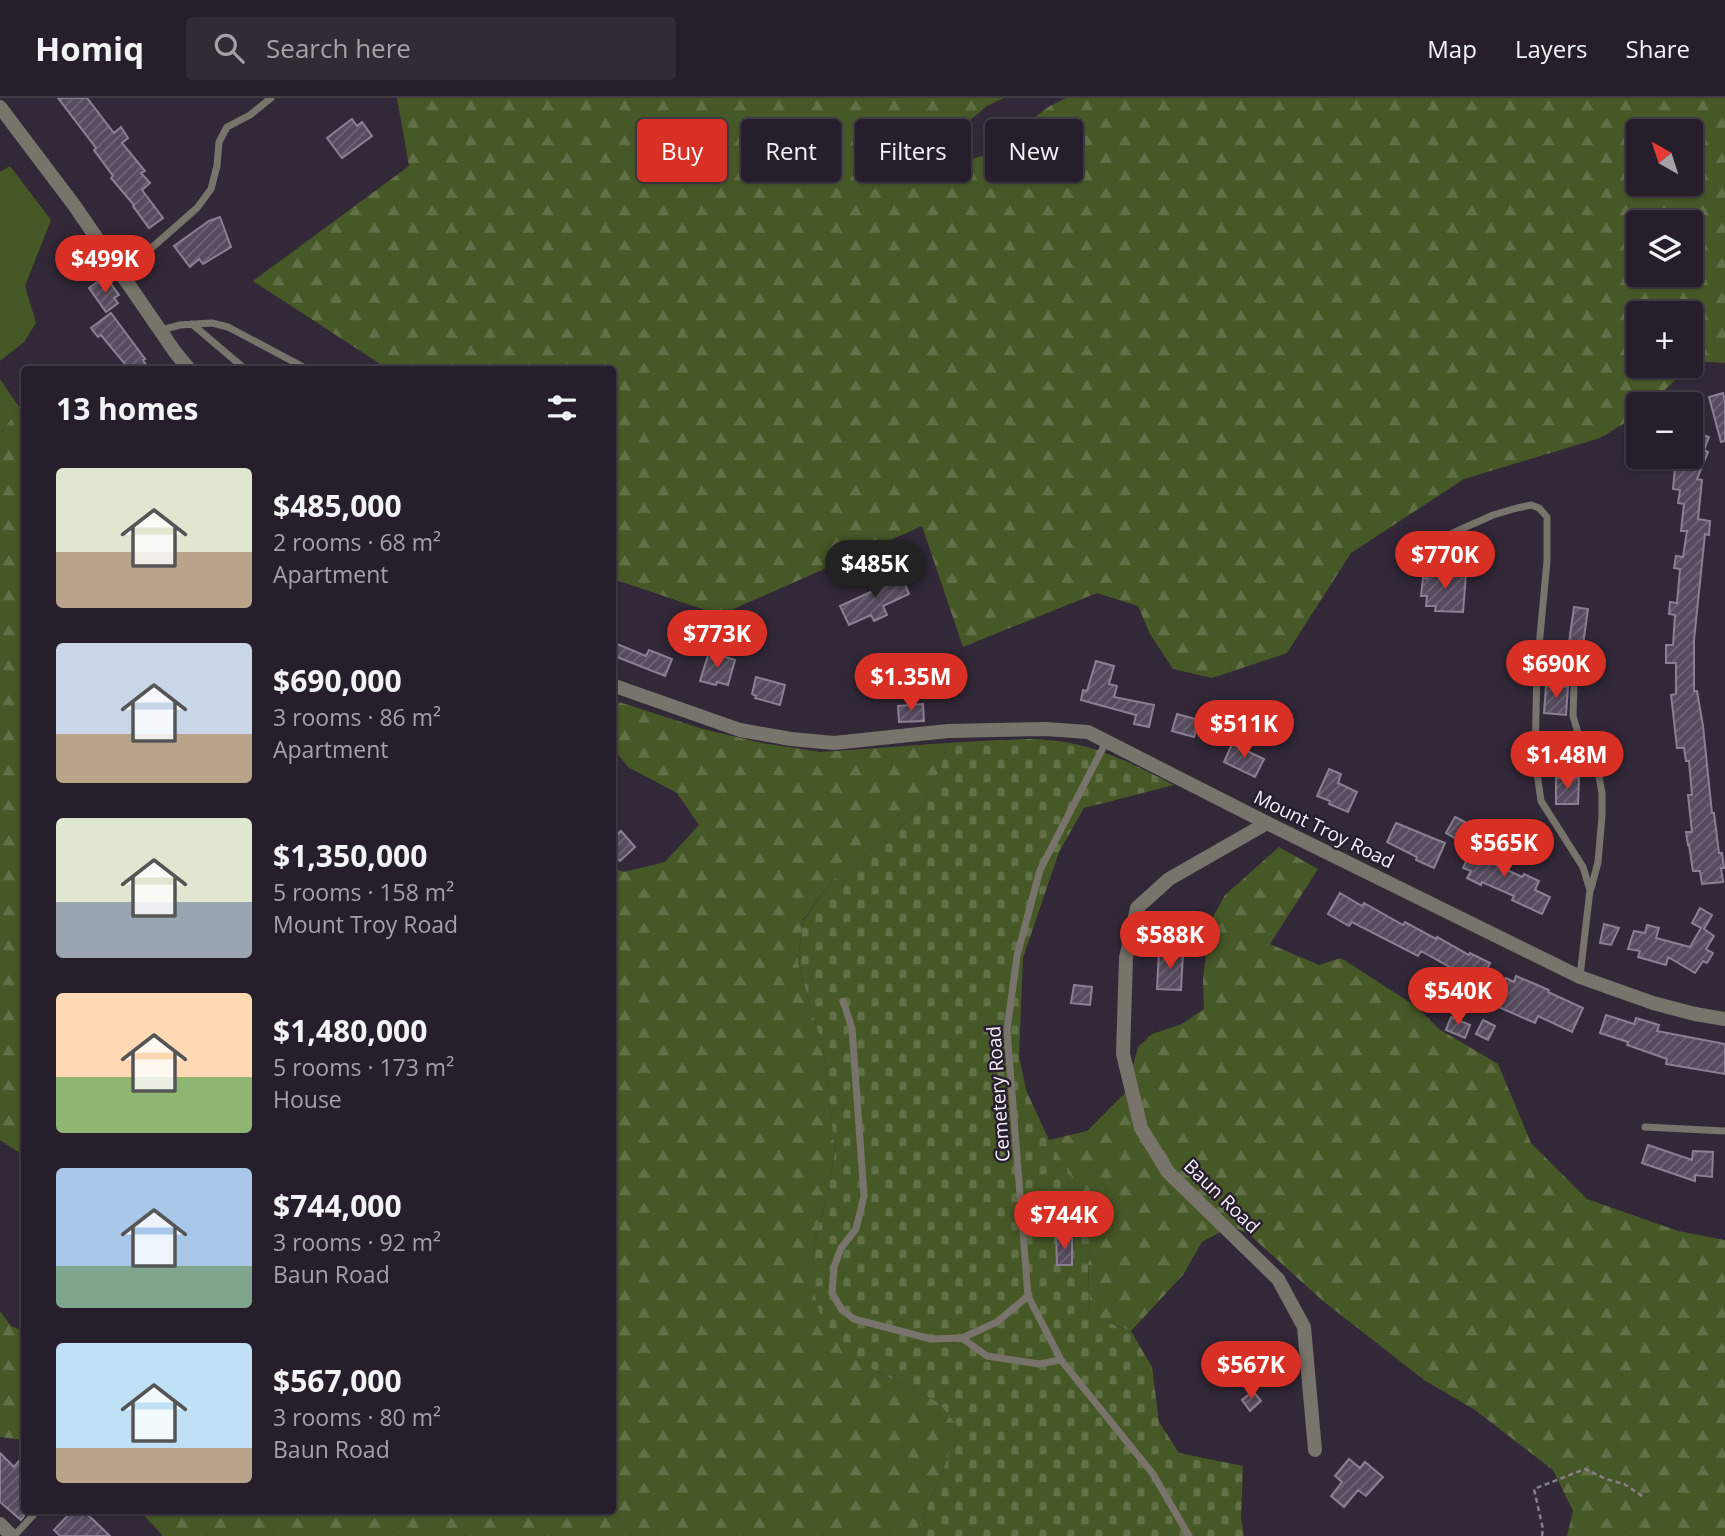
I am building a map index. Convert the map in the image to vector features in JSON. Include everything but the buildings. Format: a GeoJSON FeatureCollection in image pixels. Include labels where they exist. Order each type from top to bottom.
{"type":"FeatureCollection","features":[{"type":"Feature","properties":{"kind":"street"},"geometry":{"type":"LineString","coordinates":[[0,107],[74,205],[187,366]]}},
{"type":"Feature","properties":{"kind":"street","name":"Mount Troy Road"},"geometry":{"type":"LineString","coordinates":[[616,686],[740,730],[791,739],[834,743],[948,731],[1046,729],[1088,732],[1580,977],[1653,1003],[1725,1019]]}},
{"type":"Feature","properties":{"kind":"street","name":"Baun Road"},"geometry":{"type":"LineString","coordinates":[[1267,823],[1169,879],[1137,908],[1126,958],[1123,1054],[1141,1128],[1168,1172],[1278,1279],[1304,1327],[1315,1450]]}},
{"type":"Feature","properties":{"kind":"street"},"geometry":{"type":"LineString","coordinates":[[0,1524],[13,1536]]}},
{"type":"Feature","properties":{"kind":"lane"},"geometry":{"type":"LineString","coordinates":[[117,267],[148,251],[197,208],[211,189],[219,142],[227,127],[250,115],[271,98]]}},
{"type":"Feature","properties":{"kind":"lane"},"geometry":{"type":"LineString","coordinates":[[160,330],[180,325],[212,323],[228,327],[301,366]]}},
{"type":"Feature","properties":{"kind":"lane"},"geometry":{"type":"LineString","coordinates":[[191,324],[241,366]]}},
{"type":"Feature","properties":{"kind":"lane"},"geometry":{"type":"LineString","coordinates":[[1435,541],[1493,515],[1531,505],[1539,508],[1547,517],[1547,561],[1537,668],[1535,759],[1541,801],[1583,867],[1590,890]]}},
{"type":"Feature","properties":{"kind":"lane"},"geometry":{"type":"LineString","coordinates":[[1574,682],[1573,716],[1578,733],[1594,749],[1602,793],[1598,862],[1590,890],[1580,977]]}},
{"type":"Feature","properties":{"kind":"lane","name":"Cemetery Road"},"geometry":{"type":"LineString","coordinates":[[1106,742],[1040,870],[1017,956],[1007,1030],[1028,1296],[1061,1360],[1153,1474],[1189,1536]]}},
{"type":"Feature","properties":{"kind":"lane"},"geometry":{"type":"LineString","coordinates":[[843,1001],[852,1028],[864,1196],[856,1229],[841,1248],[834,1267],[832,1293],[842,1310],[854,1319],[932,1339],[962,1338],[997,1322],[1028,1296]]}},
{"type":"Feature","properties":{"kind":"lane"},"geometry":{"type":"LineString","coordinates":[[1645,1127],[1725,1131]]}},
{"type":"Feature","properties":{"kind":"lane"},"geometry":{"type":"LineString","coordinates":[[962,1338],[987,1356],[1039,1364],[1061,1360]]}},
{"type":"Feature","properties":{"kind":"lane"},"geometry":{"type":"LineString","coordinates":[[13,1536],[34,1514]]}},
{"type":"Feature","properties":{"kind":"path"},"geometry":{"type":"LineString","coordinates":[[1542,1536],[1543,1529],[1534,1489],[1585,1469],[1624,1484],[1644,1497]]}},
{"type":"Feature","properties":{"kind":"green space"},"geometry":{"type":"Polygon","coordinates":[[[397,98],[1004,98],[987,106],[971,119],[855,119],[855,182],[971,182],[971,160],[985,155],[985,182],[1083,182],[1083,119],[1033,119],[1066,98],[1725,98],[1725,363],[1703,362],[1703,301],[1626,301],[1626,378],[1677,378],[1663,392],[1626,392],[1626,422],[1600,438],[1464,479],[1351,553],[1287,653],[1212,678],[1173,669],[1150,634],[1138,606],[1097,593],[963,647],[922,526],[720,615],[616,580],[616,366],[383,366],[253,281],[409,166],[397,98]]]}},
{"type":"Feature","properties":{"kind":"green space"},"geometry":{"type":"Polygon","coordinates":[[[10,166],[51,220],[25,286],[36,323],[24,342],[0,361],[0,172],[10,166]]]}},
{"type":"Feature","properties":{"kind":"green space"},"geometry":{"type":"Polygon","coordinates":[[[0,379],[19,407],[0,435],[0,379]]]}},
{"type":"Feature","properties":{"kind":"green space"},"geometry":{"type":"Polygon","coordinates":[[[19,407],[21,1154],[0,1140],[0,435],[19,407]]]}},
{"type":"Feature","properties":{"kind":"green space"},"geometry":{"type":"Polygon","coordinates":[[[619,702],[703,729],[762,743],[821,752],[947,743],[941,767],[922,806],[898,831],[831,882],[803,920],[798,962],[823,1047],[835,1152],[827,1197],[814,1244],[811,1280],[876,1371],[938,1402],[959,1427],[942,1474],[914,1536],[163,1536],[143,1514],[616,1514],[616,869],[624,872],[665,862],[699,825],[677,793],[628,767],[616,752],[616,710],[619,702]]]}},
{"type":"Feature","properties":{"kind":"green space"},"geometry":{"type":"Polygon","coordinates":[[[1041,739],[1081,745],[1128,762],[1174,785],[1084,808],[1059,852],[1023,958],[1019,1056],[1026,1090],[1049,1140],[1082,1194],[1091,1250],[1088,1263],[1090,1316],[1131,1331],[1152,1367],[1159,1422],[1179,1453],[1243,1466],[1241,1519],[1244,1536],[914,1536],[942,1474],[958,1427],[938,1402],[846,1353],[822,1323],[811,1280],[814,1244],[827,1197],[835,1152],[823,1047],[798,962],[803,921],[831,882],[898,831],[922,806],[941,767],[947,743],[1041,739]]]}},
{"type":"Feature","properties":{"kind":"green space"},"geometry":{"type":"Polygon","coordinates":[[[1279,847],[1318,869],[1270,944],[1319,965],[1341,958],[1417,1007],[1439,1029],[1498,1064],[1531,1143],[1587,1199],[1678,1231],[1725,1240],[1725,1536],[1567,1536],[1573,1511],[1553,1470],[1475,1410],[1424,1380],[1323,1301],[1250,1235],[1232,1226],[1202,1242],[1183,1275],[1131,1331],[1090,1316],[1088,1263],[1091,1250],[1049,1140],[1087,1131],[1126,1092],[1138,1047],[1152,1034],[1182,1024],[1204,1009],[1203,980],[1209,924],[1225,895],[1279,847]]]}},
{"type":"Feature","properties":{"kind":"green space"},"geometry":{"type":"Polygon","coordinates":[[[0,1311],[11,1326],[21,1330],[21,1440],[0,1437],[0,1311]]]}}]}
